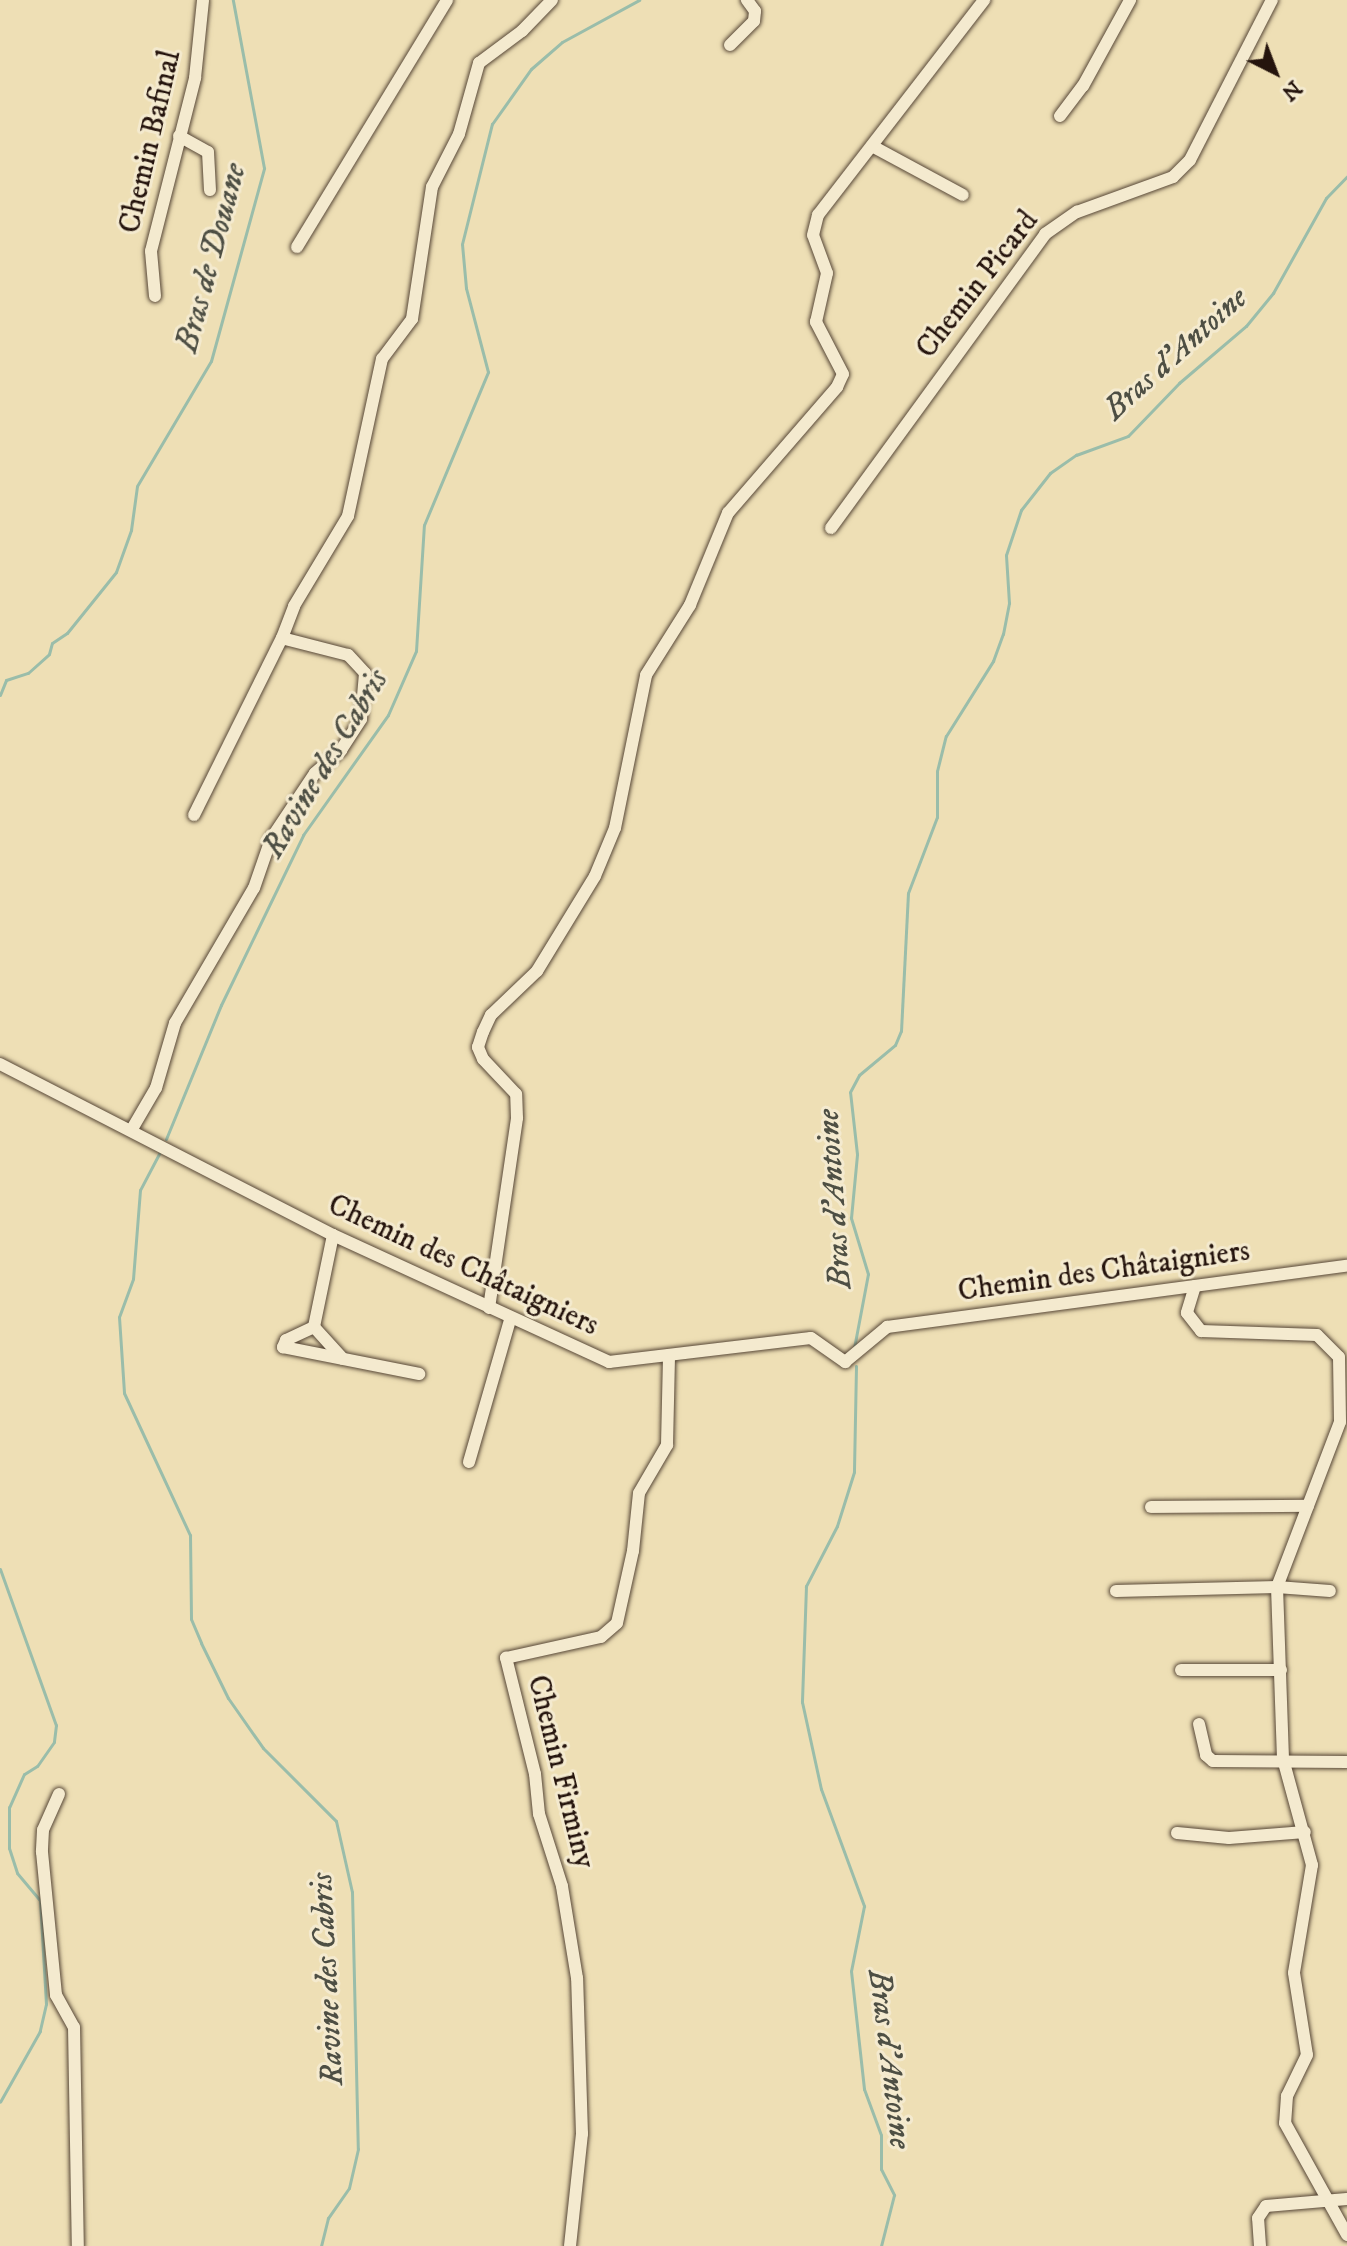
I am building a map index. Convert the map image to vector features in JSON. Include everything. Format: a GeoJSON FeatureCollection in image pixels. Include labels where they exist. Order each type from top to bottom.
{"type":"FeatureCollection","features":[{"type":"Feature","properties":{"kind":"street","name":"Chemin Bafinal"},"geometry":{"type":"LineString","coordinates":[[155,296],[151,251],[199,59],[203,0]]}},
{"type":"Feature","properties":{"kind":"street"},"geometry":{"type":"LineString","coordinates":[[297,247],[447,0]]}},
{"type":"Feature","properties":{"kind":"street"},"geometry":{"type":"LineString","coordinates":[[194,815],[282,638],[294,606],[348,516],[382,359],[412,319],[432,187],[459,134],[479,63],[522,31],[552,0]]}},
{"type":"Feature","properties":{"kind":"street"},"geometry":{"type":"LineString","coordinates":[[730,45],[754,21],[755,11],[747,0]]}},
{"type":"Feature","properties":{"kind":"street"},"geometry":{"type":"LineString","coordinates":[[489,1308],[517,1118],[516,1094],[483,1059],[478,1047],[483,1032],[491,1015],[537,971],[595,876],[615,828],[646,675],[690,605],[728,513],[837,387],[840,366],[816,322],[827,273],[814,225],[984,0]]}},
{"type":"Feature","properties":{"kind":"street"},"geometry":{"type":"LineString","coordinates":[[1060,116],[1083,86],[1130,0]]}},
{"type":"Feature","properties":{"kind":"street","name":"Chemin Picard"},"geometry":{"type":"LineString","coordinates":[[831,528],[1045,234],[1077,212],[1173,177],[1190,160],[1272,0]]}},
{"type":"Feature","properties":{"kind":"street"},"geometry":{"type":"LineString","coordinates":[[179,136],[208,152],[210,190]]}},
{"type":"Feature","properties":{"kind":"street"},"geometry":{"type":"LineString","coordinates":[[872,146],[963,195]]}},
{"type":"Feature","properties":{"kind":"street"},"geometry":{"type":"LineString","coordinates":[[132,1129],[156,1088],[175,1023],[254,888],[271,839],[315,773],[341,750],[361,719],[365,673],[348,655],[282,638]]}},
{"type":"Feature","properties":{"kind":"street","name":"Chemin des Châtaigniers"},"geometry":{"type":"LineString","coordinates":[[0,1064],[132,1129],[333,1235],[510,1320],[609,1362],[811,1338],[845,1362],[887,1327],[1347,1266]]}},
{"type":"Feature","properties":{"kind":"street"},"geometry":{"type":"LineString","coordinates":[[314,1327],[333,1235]]}},
{"type":"Feature","properties":{"kind":"street"},"geometry":{"type":"LineString","coordinates":[[1195,1286],[1187,1313],[1201,1331],[1317,1335],[1339,1357],[1340,1422],[1277,1587],[1283,1759],[1305,1832],[1311,1887],[1294,1989],[1307,2055],[1284,2110],[1291,2138],[1347,2235]]}},
{"type":"Feature","properties":{"kind":"street"},"geometry":{"type":"LineString","coordinates":[[469,1462],[510,1320]]}},
{"type":"Feature","properties":{"kind":"street"},"geometry":{"type":"LineString","coordinates":[[314,1327],[286,1340],[283,1347],[419,1374]]}},
{"type":"Feature","properties":{"kind":"street"},"geometry":{"type":"LineString","coordinates":[[314,1327],[344,1360]]}},
{"type":"Feature","properties":{"kind":"street","name":"Chemin Firminy"},"geometry":{"type":"LineString","coordinates":[[570,2246],[582,2134],[577,1978],[562,1886],[539,1814],[535,1774],[506,1658],[601,1637],[617,1623],[633,1551],[639,1493],[667,1445],[669,1355]]}},
{"type":"Feature","properties":{"kind":"street"},"geometry":{"type":"LineString","coordinates":[[1151,1507],[1308,1506]]}},
{"type":"Feature","properties":{"kind":"street"},"geometry":{"type":"LineString","coordinates":[[1116,1591],[1277,1587],[1330,1591]]}},
{"type":"Feature","properties":{"kind":"street"},"geometry":{"type":"LineString","coordinates":[[1181,1670],[1281,1670]]}},
{"type":"Feature","properties":{"kind":"street"},"geometry":{"type":"LineString","coordinates":[[1199,1724],[1206,1755],[1213,1761],[1283,1759],[1347,1762]]}},
{"type":"Feature","properties":{"kind":"street"},"geometry":{"type":"LineString","coordinates":[[59,1794],[43,1830],[42,1852],[56,1995],[74,2027],[78,2246]]}},
{"type":"Feature","properties":{"kind":"street"},"geometry":{"type":"LineString","coordinates":[[1177,1833],[1229,1838],[1305,1832]]}},
{"type":"Feature","properties":{"kind":"street"},"geometry":{"type":"LineString","coordinates":[[1260,2246],[1258,2218],[1266,2206],[1347,2199]]}},
{"type":"Feature","properties":{"kind":"waterway","name":"Bras de Douane"},"geometry":{"type":"LineString","coordinates":[[0,695],[6,680],[28,673],[49,654],[52,643],[67,633],[116,572],[131,530],[137,486],[211,361],[264,168],[233,0]]}},
{"type":"Feature","properties":{"kind":"waterway","name":"Ravine des Cabris"},"geometry":{"type":"LineString","coordinates":[[166,1139],[221,1005],[303,835],[388,715],[416,651],[424,525],[488,372],[466,288],[462,244],[492,124],[531,69],[562,42],[639,0]]}},
{"type":"Feature","properties":{"kind":"waterway","name":"Bras d'Antoine"},"geometry":{"type":"LineString","coordinates":[[854,1348],[868,1274],[851,1218],[857,1154],[850,1092],[859,1075],[895,1045],[901,1031],[908,893],[937,817],[937,771],[946,736],[993,661],[1003,634],[1009,603],[1006,555],[1021,510],[1050,473],[1076,455],[1128,436],[1179,383],[1246,326],[1273,293],[1326,198],[1347,176]]}},
{"type":"Feature","properties":{"kind":"waterway","name":"Ravine des Cabris"},"geometry":{"type":"LineString","coordinates":[[161,1150],[140,1190],[133,1279],[119,1317],[124,1393],[190,1535],[191,1619],[201,1643],[228,1698],[263,1748],[336,1821],[352,1892],[358,2149],[349,2188],[328,2218],[321,2246]]}},
{"type":"Feature","properties":{"kind":"waterway","name":"Bras d'Antoine"},"geometry":{"type":"LineString","coordinates":[[856,1366],[854,1472],[837,1526],[806,1586],[802,1702],[821,1789],[864,1906],[851,1971],[864,2089],[881,2135],[881,2169],[894,2195],[881,2246]]}},
{"type":"Feature","properties":{"kind":"waterway","name":"Bras de Douane"},"geometry":{"type":"LineString","coordinates":[[0,1569],[56,1725],[54,1742],[37,1766],[24,1774],[9,1807],[9,1848],[17,1873],[40,1900],[46,2004],[40,2031],[0,2102]]}}]}
